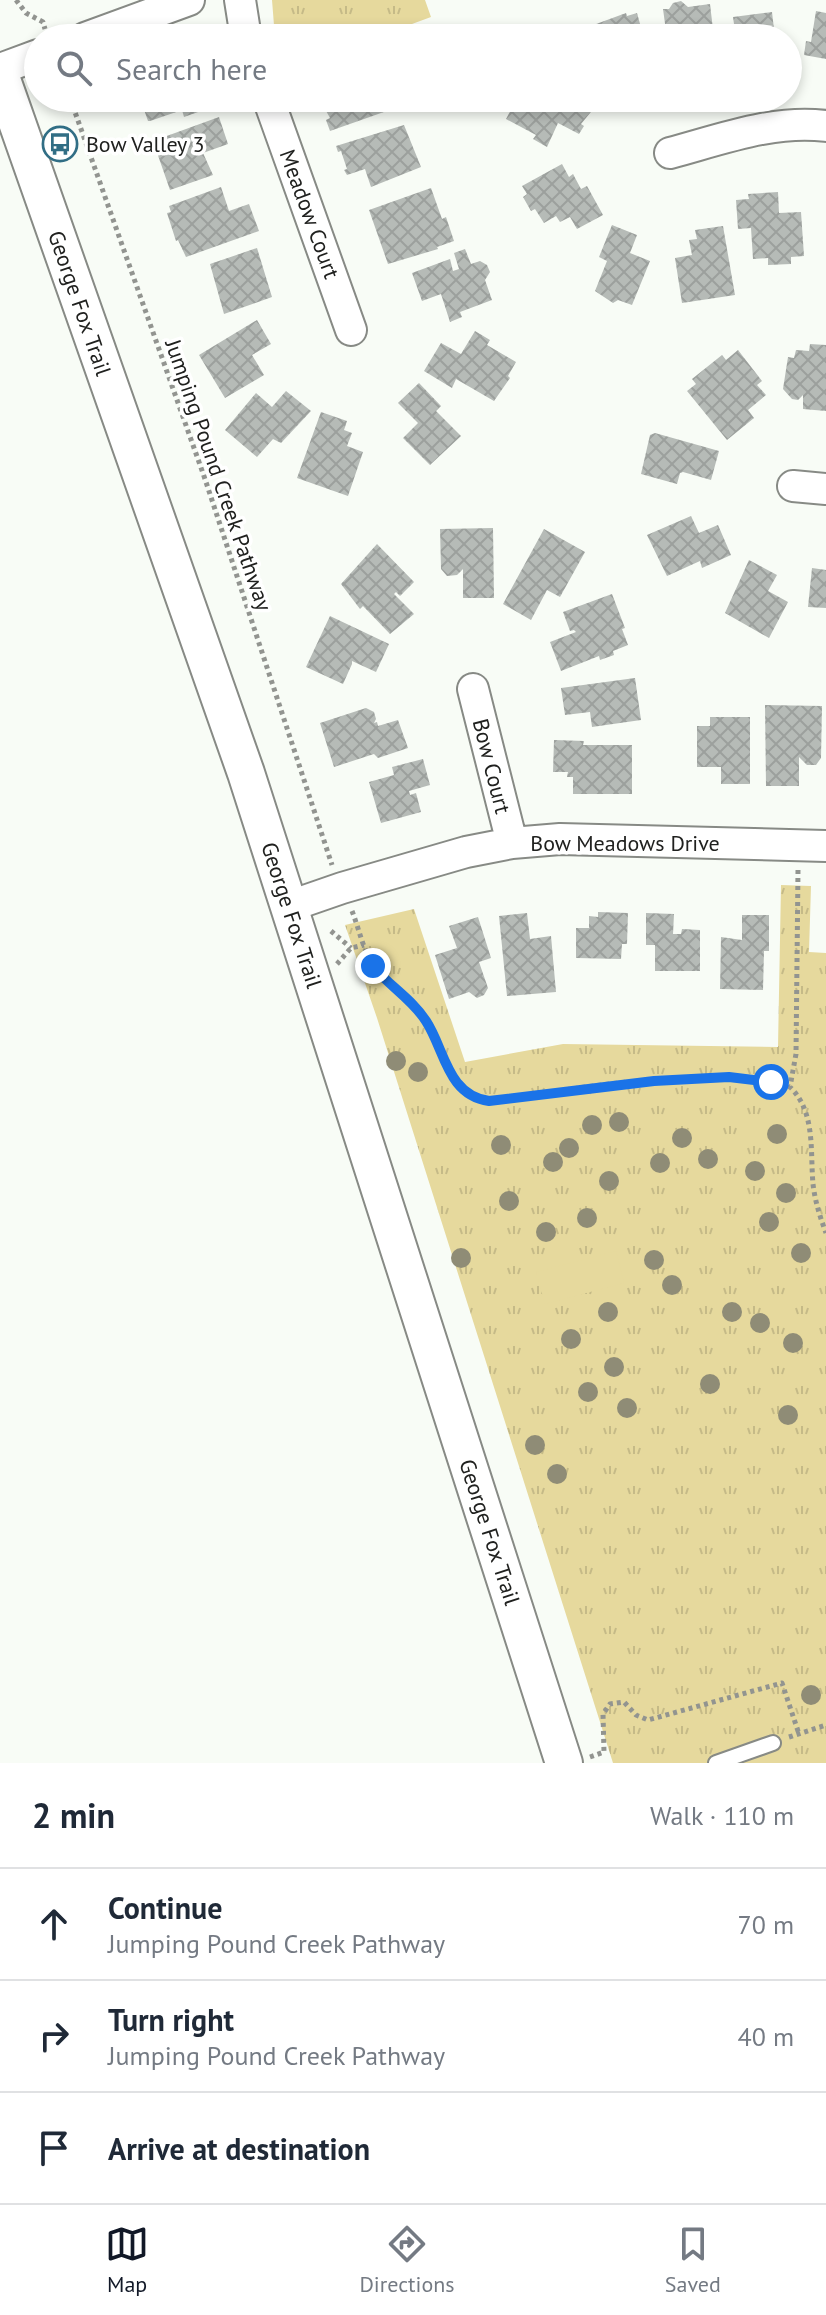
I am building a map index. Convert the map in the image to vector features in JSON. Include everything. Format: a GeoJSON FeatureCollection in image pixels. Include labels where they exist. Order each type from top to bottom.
{"type":"FeatureCollection","features":[{"type":"Feature","properties":{"kind":"street"},"geometry":{"type":"LineString","coordinates":[[123,24],[189,0]]}},
{"type":"Feature","properties":{"kind":"street"},"geometry":{"type":"LineString","coordinates":[[240,0],[244,24]]}},
{"type":"Feature","properties":{"kind":"street"},"geometry":{"type":"LineString","coordinates":[[0,72],[24,61]]}},
{"type":"Feature","properties":{"kind":"street","name":"George Fox Trail"},"geometry":{"type":"LineString","coordinates":[[0,72],[8,133],[246,773],[564,1763]]}},
{"type":"Feature","properties":{"kind":"street","name":"Meadow Court"},"geometry":{"type":"LineString","coordinates":[[273,112],[351,330]]}},
{"type":"Feature","properties":{"kind":"street"},"geometry":{"type":"LineString","coordinates":[[670,153],[766,129],[796,124],[826,126]]}},
{"type":"Feature","properties":{"kind":"street"},"geometry":{"type":"LineString","coordinates":[[793,486],[826,489]]}},
{"type":"Feature","properties":{"kind":"street","name":"Bow Court"},"geometry":{"type":"LineString","coordinates":[[473,689],[512,843]]}},
{"type":"Feature","properties":{"kind":"street","name":"Bow Meadows Drive"},"geometry":{"type":"LineString","coordinates":[[290,906],[466,852],[512,843],[560,839],[826,846]]}},
{"type":"Feature","properties":{"kind":"lane"},"geometry":{"type":"LineString","coordinates":[[716,1763],[773,1743]]}},
{"type":"Feature","properties":{"kind":"path"},"geometry":{"type":"LineString","coordinates":[[16,0],[26,13],[43,22]]}},
{"type":"Feature","properties":{"kind":"path","name":"Jumping Pound Creek Pathway"},"geometry":{"type":"LineString","coordinates":[[75,112],[205,479],[332,865]]}},
{"type":"Feature","properties":{"kind":"path"},"geometry":{"type":"LineString","coordinates":[[790,1087],[796,1054],[798,868]]}},
{"type":"Feature","properties":{"kind":"path"},"geometry":{"type":"LineString","coordinates":[[353,912],[364,945],[381,976],[426,1021],[452,1075],[460,1087],[476,1099],[489,1101],[640,1083],[729,1077],[790,1087],[808,1120],[813,1187],[826,1233]]}},
{"type":"Feature","properties":{"kind":"path"},"geometry":{"type":"LineString","coordinates":[[351,948],[364,945]]}},
{"type":"Feature","properties":{"kind":"path"},"geometry":{"type":"LineString","coordinates":[[576,1763],[604,1752],[603,1714],[610,1704],[624,1702],[636,1715],[648,1720],[782,1683],[799,1734]]}},
{"type":"Feature","properties":{"kind":"path"},"geometry":{"type":"LineString","coordinates":[[773,1743],[826,1725]]}},
{"type":"Feature","properties":{"kind":"green space"},"geometry":{"type":"Polygon","coordinates":[[[272,0],[425,0],[431,17],[412,24],[274,24],[272,0]]]}},
{"type":"Feature","properties":{"kind":"green space"},"geometry":{"type":"Polygon","coordinates":[[[781,885],[811,886],[809,952],[826,953],[826,1763],[613,1763],[345,925],[414,909],[465,1062],[563,1044],[778,1047],[781,885]]]}},
{"type":"Feature","properties":{"kind":"green space"},"geometry":{"type":"Polygon","coordinates":[[[616,1251],[624,1283],[545,1304],[536,1272],[616,1251]]]}},
{"type":"Feature","properties":{"kind":"building"},"geometry":{"type":"Polygon","coordinates":[[[681,1],[688,7],[710,4],[712,24],[665,24],[663,9],[669,9],[673,3],[681,1]]]}},
{"type":"Feature","properties":{"kind":"building"},"geometry":{"type":"Polygon","coordinates":[[[816,11],[826,13],[826,59],[804,55],[806,41],[811,42],[816,11]]]}},
{"type":"Feature","properties":{"kind":"building"},"geometry":{"type":"Polygon","coordinates":[[[772,12],[773,24],[734,24],[733,17],[772,12]]]}},
{"type":"Feature","properties":{"kind":"building"},"geometry":{"type":"Polygon","coordinates":[[[626,13],[627,16],[637,13],[640,24],[596,24],[626,13]]]}},
{"type":"Feature","properties":{"kind":"building"},"geometry":{"type":"Polygon","coordinates":[[[145,112],[176,112],[150,121],[145,112]]]}},
{"type":"Feature","properties":{"kind":"building"},"geometry":{"type":"Polygon","coordinates":[[[327,112],[384,112],[330,131],[326,120],[330,118],[327,112]]]}},
{"type":"Feature","properties":{"kind":"building"},"geometry":{"type":"Polygon","coordinates":[[[510,112],[591,112],[581,124],[584,126],[579,134],[558,123],[547,147],[533,139],[536,135],[506,119],[510,112]]]}},
{"type":"Feature","properties":{"kind":"building"},"geometry":{"type":"Polygon","coordinates":[[[219,117],[228,144],[203,153],[213,175],[170,190],[153,141],[219,117]]]}},
{"type":"Feature","properties":{"kind":"building"},"geometry":{"type":"Polygon","coordinates":[[[404,125],[421,167],[371,187],[365,169],[347,175],[341,151],[338,152],[336,146],[404,125]]]}},
{"type":"Feature","properties":{"kind":"building"},"geometry":{"type":"Polygon","coordinates":[[[562,164],[569,177],[573,174],[581,189],[587,186],[603,215],[577,229],[570,217],[560,222],[556,216],[544,223],[535,209],[531,211],[523,197],[527,194],[522,186],[562,164]]]}},
{"type":"Feature","properties":{"kind":"building"},"geometry":{"type":"Polygon","coordinates":[[[221,187],[229,211],[249,204],[259,231],[186,257],[176,241],[167,213],[171,212],[169,206],[221,187]]]}},
{"type":"Feature","properties":{"kind":"building"},"geometry":{"type":"Polygon","coordinates":[[[431,188],[454,241],[388,264],[369,210],[431,188]]]}},
{"type":"Feature","properties":{"kind":"building"},"geometry":{"type":"Polygon","coordinates":[[[778,192],[779,213],[801,212],[804,256],[791,257],[791,264],[768,265],[768,258],[753,259],[751,228],[738,229],[736,200],[749,199],[748,194],[778,192]]]}},
{"type":"Feature","properties":{"kind":"building"},"geometry":{"type":"Polygon","coordinates":[[[612,225],[637,235],[630,253],[650,261],[632,305],[618,300],[613,303],[595,291],[607,261],[599,257],[612,225]]]}},
{"type":"Feature","properties":{"kind":"building"},"geometry":{"type":"Polygon","coordinates":[[[723,226],[735,295],[682,303],[675,258],[692,255],[689,240],[697,239],[695,230],[723,226]]]}},
{"type":"Feature","properties":{"kind":"building"},"geometry":{"type":"Polygon","coordinates":[[[257,248],[272,297],[224,314],[210,264],[257,248]]]}},
{"type":"Feature","properties":{"kind":"building"},"geometry":{"type":"Polygon","coordinates":[[[465,249],[471,264],[480,261],[487,265],[490,272],[485,280],[492,300],[460,312],[462,317],[450,322],[441,294],[422,301],[412,273],[450,259],[453,271],[459,269],[454,253],[465,249]]]}},
{"type":"Feature","properties":{"kind":"building"},"geometry":{"type":"Polygon","coordinates":[[[257,320],[271,344],[252,355],[264,375],[225,398],[199,355],[257,320]]]}},
{"type":"Feature","properties":{"kind":"building"},"geometry":{"type":"Polygon","coordinates":[[[475,331],[490,340],[487,345],[516,362],[508,376],[510,378],[494,401],[456,379],[452,388],[424,371],[441,343],[461,354],[475,331]]]}},
{"type":"Feature","properties":{"kind":"building"},"geometry":{"type":"Polygon","coordinates":[[[810,344],[826,345],[826,411],[803,409],[803,395],[798,400],[792,399],[783,389],[788,357],[794,358],[796,350],[809,351],[810,344]]]}},
{"type":"Feature","properties":{"kind":"building"},"geometry":{"type":"Polygon","coordinates":[[[738,350],[762,381],[757,385],[766,395],[748,410],[754,418],[727,440],[687,391],[696,384],[692,379],[722,355],[726,360],[738,350]]]}},
{"type":"Feature","properties":{"kind":"building"},"geometry":{"type":"Polygon","coordinates":[[[419,383],[441,406],[436,411],[461,436],[430,465],[403,438],[418,423],[398,403],[419,383]]]}},
{"type":"Feature","properties":{"kind":"building"},"geometry":{"type":"Polygon","coordinates":[[[286,391],[311,411],[281,443],[273,439],[257,457],[225,430],[256,393],[272,407],[286,391]]]}},
{"type":"Feature","properties":{"kind":"building"},"geometry":{"type":"Polygon","coordinates":[[[321,412],[347,421],[344,430],[352,433],[347,446],[363,452],[348,496],[297,478],[321,412]]]}},
{"type":"Feature","properties":{"kind":"building"},"geometry":{"type":"Polygon","coordinates":[[[655,433],[719,451],[711,480],[683,472],[677,484],[641,474],[650,435],[655,433]]]}},
{"type":"Feature","properties":{"kind":"building"},"geometry":{"type":"Polygon","coordinates":[[[691,516],[699,533],[718,525],[731,555],[702,568],[700,561],[667,576],[647,535],[691,516]]]}},
{"type":"Feature","properties":{"kind":"building"},"geometry":{"type":"Polygon","coordinates":[[[493,528],[494,598],[463,598],[463,569],[457,575],[447,576],[441,569],[440,529],[493,528]]]}},
{"type":"Feature","properties":{"kind":"building"},"geometry":{"type":"Polygon","coordinates":[[[544,529],[585,552],[560,597],[547,590],[531,620],[503,604],[544,529]]]}},
{"type":"Feature","properties":{"kind":"building"},"geometry":{"type":"Polygon","coordinates":[[[377,544],[414,582],[400,596],[396,592],[394,594],[414,614],[390,634],[363,606],[360,609],[341,584],[377,544]]]}},
{"type":"Feature","properties":{"kind":"building"},"geometry":{"type":"Polygon","coordinates":[[[749,560],[777,575],[768,591],[788,602],[769,638],[725,613],[749,560]]]}},
{"type":"Feature","properties":{"kind":"building"},"geometry":{"type":"Polygon","coordinates":[[[812,568],[826,570],[826,608],[808,607],[812,568]]]}},
{"type":"Feature","properties":{"kind":"building"},"geometry":{"type":"Polygon","coordinates":[[[612,594],[628,645],[613,651],[614,655],[600,660],[599,656],[561,671],[550,642],[576,632],[570,631],[563,612],[612,594]]]}},
{"type":"Feature","properties":{"kind":"building"},"geometry":{"type":"Polygon","coordinates":[[[330,616],[389,644],[376,672],[352,661],[343,684],[306,667],[330,616]]]}},
{"type":"Feature","properties":{"kind":"building"},"geometry":{"type":"Polygon","coordinates":[[[635,678],[641,720],[592,727],[590,712],[565,715],[561,688],[635,678]]]}},
{"type":"Feature","properties":{"kind":"building"},"geometry":{"type":"Polygon","coordinates":[[[765,705],[822,706],[821,758],[816,765],[807,765],[799,757],[799,786],[766,786],[765,705]]]}},
{"type":"Feature","properties":{"kind":"building"},"geometry":{"type":"Polygon","coordinates":[[[366,708],[374,712],[374,723],[377,722],[378,726],[398,720],[408,748],[378,758],[374,754],[334,767],[320,723],[366,708]]]}},
{"type":"Feature","properties":{"kind":"building"},"geometry":{"type":"Polygon","coordinates":[[[710,717],[750,717],[750,784],[721,784],[721,767],[697,767],[697,726],[710,726],[710,717]]]}},
{"type":"Feature","properties":{"kind":"building"},"geometry":{"type":"Polygon","coordinates":[[[554,740],[584,741],[583,745],[632,745],[632,794],[573,794],[573,777],[567,777],[568,772],[553,772],[554,740]]]}},
{"type":"Feature","properties":{"kind":"building"},"geometry":{"type":"Polygon","coordinates":[[[423,759],[430,785],[409,791],[410,795],[416,793],[421,812],[381,823],[369,782],[394,775],[392,767],[423,759]]]}},
{"type":"Feature","properties":{"kind":"building"},"geometry":{"type":"Polygon","coordinates":[[[598,912],[628,913],[627,944],[622,944],[621,959],[576,958],[576,928],[589,928],[589,916],[598,917],[598,912]]]}},
{"type":"Feature","properties":{"kind":"building"},"geometry":{"type":"Polygon","coordinates":[[[527,913],[530,939],[551,936],[556,992],[507,996],[499,916],[527,913]]]}},
{"type":"Feature","properties":{"kind":"building"},"geometry":{"type":"Polygon","coordinates":[[[646,913],[674,914],[673,934],[681,934],[682,929],[700,930],[700,971],[655,971],[655,945],[646,945],[646,913]]]}},
{"type":"Feature","properties":{"kind":"building"},"geometry":{"type":"Polygon","coordinates":[[[742,915],[769,915],[769,951],[764,951],[763,990],[720,989],[721,937],[742,940],[742,915]]]}},
{"type":"Feature","properties":{"kind":"building"},"geometry":{"type":"Polygon","coordinates":[[[478,917],[491,958],[479,962],[488,988],[484,995],[477,998],[469,992],[449,999],[435,955],[457,948],[449,926],[478,917]]]}},
{"type":"Feature","properties":{"kind":"place","name":"Bow Valley 3"},"geometry":{"type":"Point","coordinates":[60,144]}},
{"type":"Feature","properties":{"kind":"route"},"geometry":{"type":"LineString","coordinates":[[373,966],[426,1021],[452,1075],[460,1087],[476,1099],[489,1101],[654,1081],[729,1077],[771,1082]]}}]}
